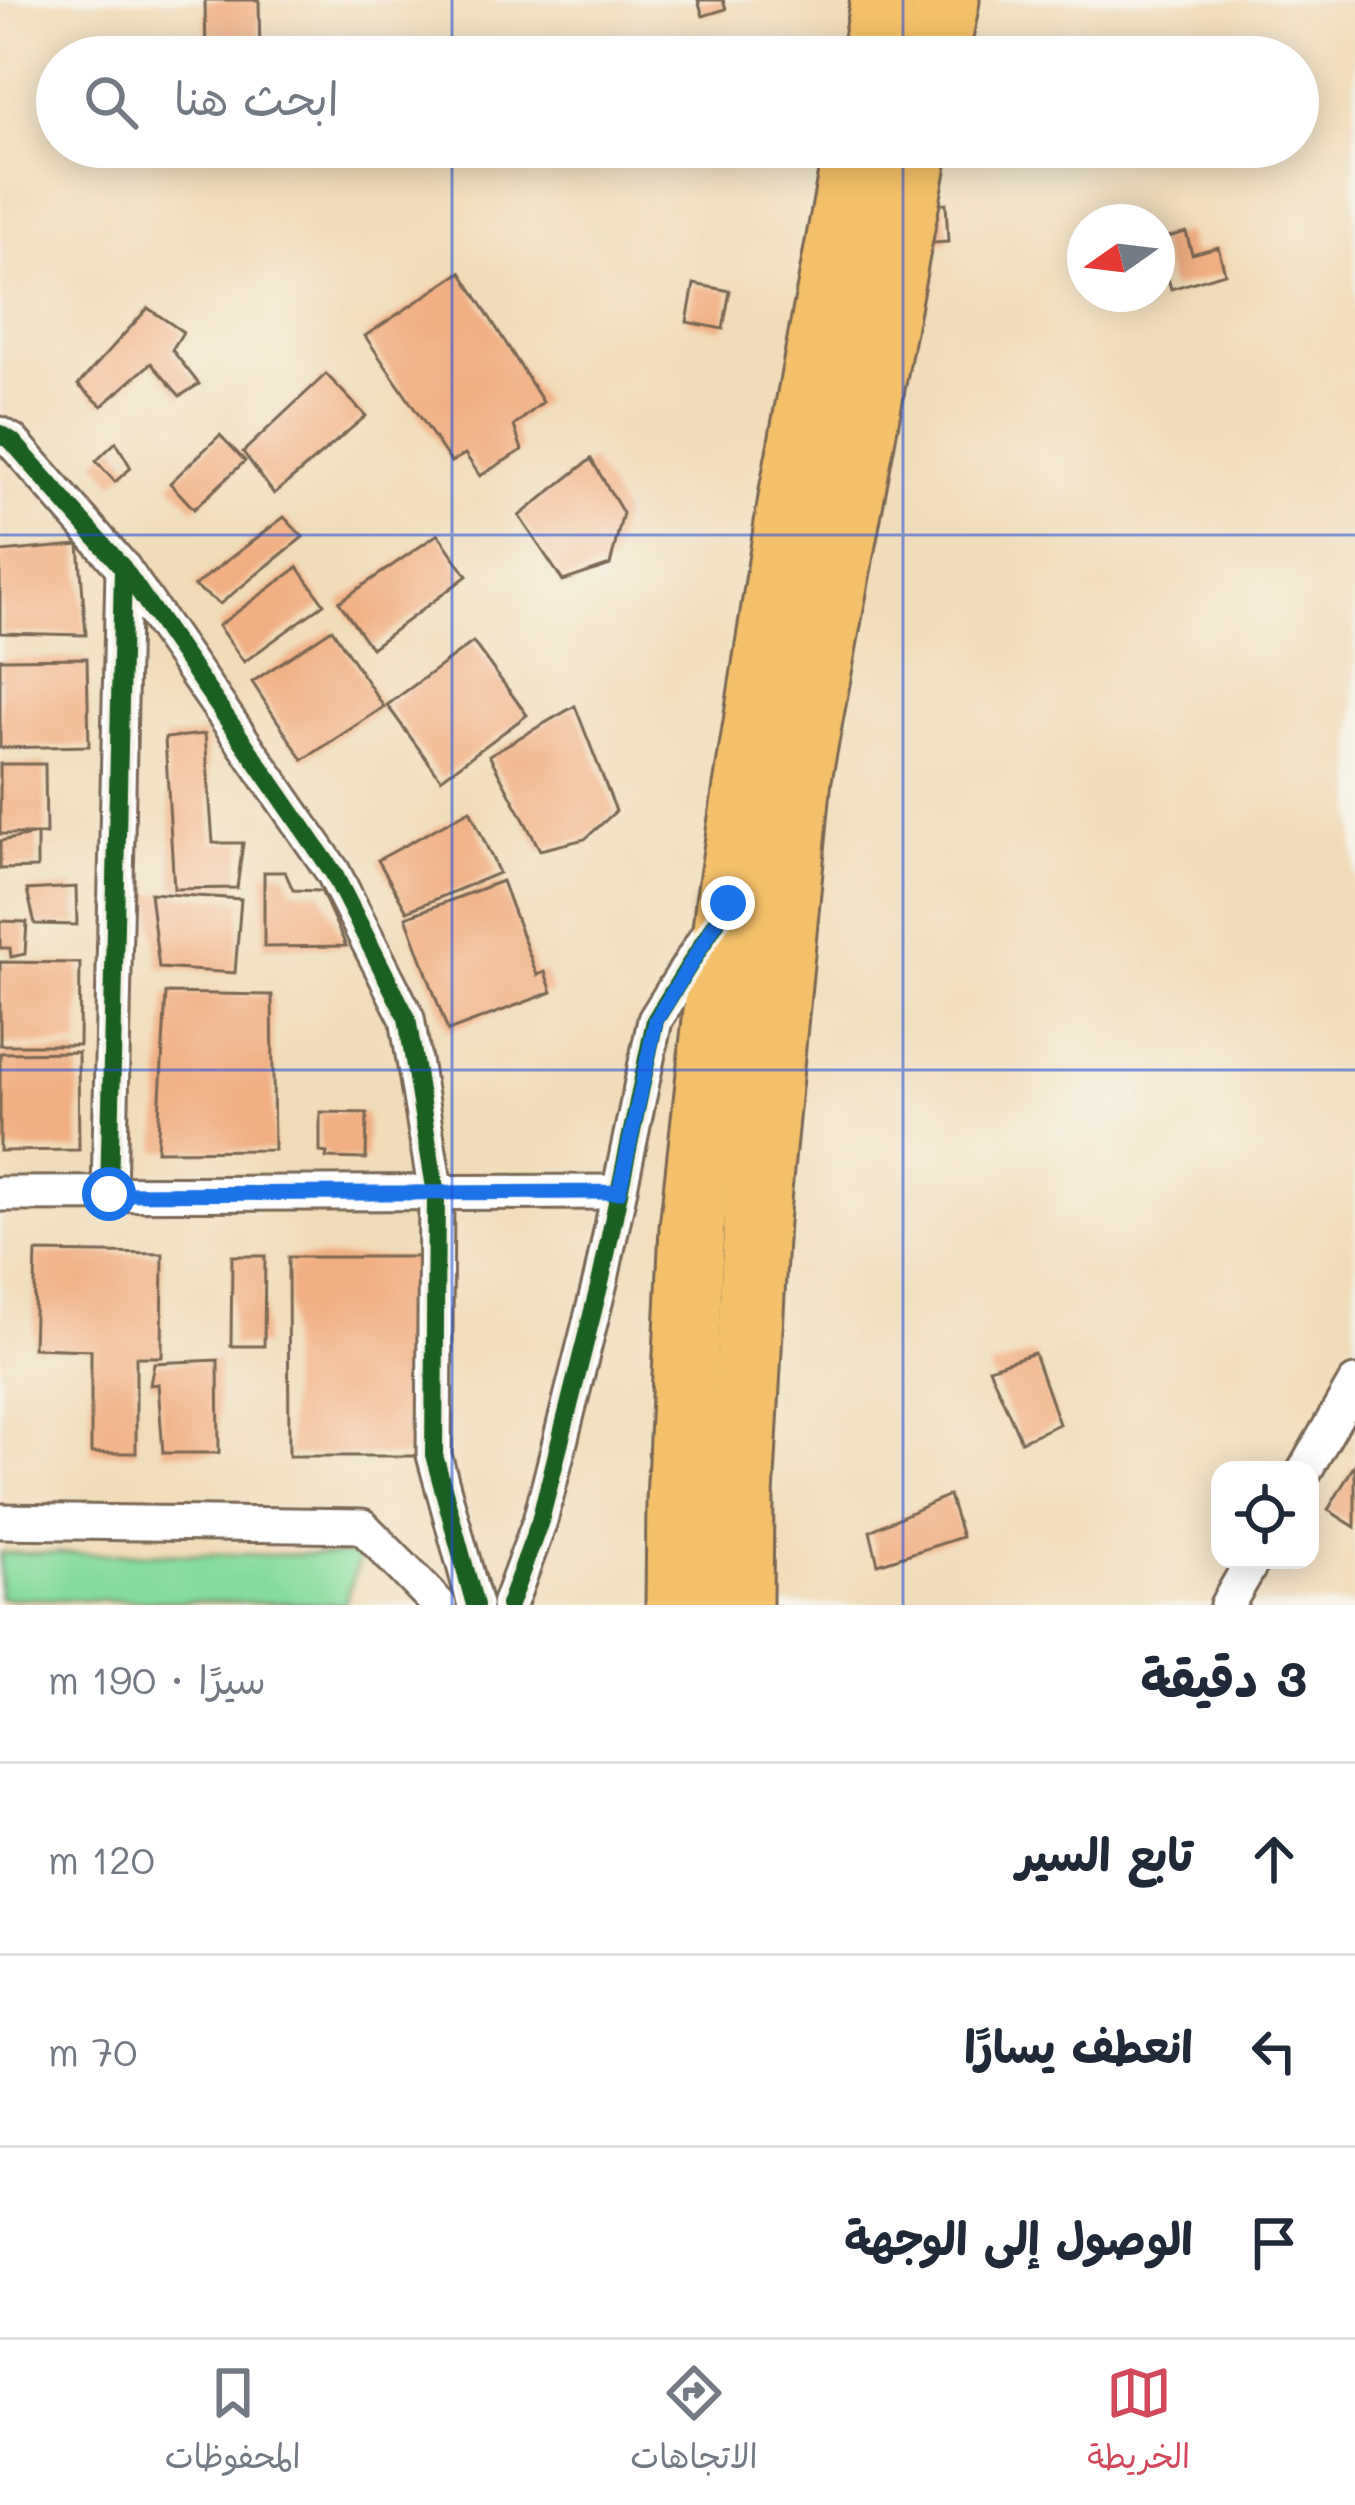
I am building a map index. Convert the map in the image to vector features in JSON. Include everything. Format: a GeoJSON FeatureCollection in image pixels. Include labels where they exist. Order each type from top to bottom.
{"type":"FeatureCollection","features":[{"type":"Feature","properties":{"kind":"highway"},"geometry":{"type":"LineString","coordinates":[[877,36],[883,0]]}},
{"type":"Feature","properties":{"kind":"highway"},"geometry":{"type":"LineString","coordinates":[[940,36],[947,0]]}},
{"type":"Feature","properties":{"kind":"highway"},"geometry":{"type":"LineString","coordinates":[[678,1605],[692,1228],[728,903],[792,492],[852,168]]}},
{"type":"Feature","properties":{"kind":"highway"},"geometry":{"type":"LineString","coordinates":[[740,1605],[756,1221],[799,778],[913,168]]}},
{"type":"Feature","properties":{"kind":"street"},"geometry":{"type":"LineString","coordinates":[[0,434],[12,441],[123,568],[333,872],[407,1018],[436,1194],[434,1455],[476,1605]]}},
{"type":"Feature","properties":{"kind":"street"},"geometry":{"type":"LineString","coordinates":[[109,1194],[123,568]]}},
{"type":"Feature","properties":{"kind":"street"},"geometry":{"type":"LineString","coordinates":[[508,1605],[540,1521],[601,1279],[656,1020],[728,903]]}},
{"type":"Feature","properties":{"kind":"street"},"geometry":{"type":"LineString","coordinates":[[0,1194],[619,1192]]}},
{"type":"Feature","properties":{"kind":"street"},"geometry":{"type":"LineString","coordinates":[[1310,1461],[1355,1383]]}},
{"type":"Feature","properties":{"kind":"street"},"geometry":{"type":"LineString","coordinates":[[0,1521],[362,1526],[440,1605]]}},
{"type":"Feature","properties":{"kind":"street"},"geometry":{"type":"LineString","coordinates":[[1227,1605],[1248,1569]]}},
{"type":"Feature","properties":{"kind":"green space"},"geometry":{"type":"Polygon","coordinates":[[[0,1553],[360,1555],[345,1604],[0,1598],[0,1553]]]}},
{"type":"Feature","properties":{"kind":"building"},"geometry":{"type":"Polygon","coordinates":[[[205,0],[259,0],[260,36],[206,36],[205,0]]]}},
{"type":"Feature","properties":{"kind":"building"},"geometry":{"type":"Polygon","coordinates":[[[698,0],[723,0],[726,9],[703,16],[698,0]]]}},
{"type":"Feature","properties":{"kind":"building"},"geometry":{"type":"Polygon","coordinates":[[[946,203],[948,242],[919,244],[917,205],[946,203]]]}},
{"type":"Feature","properties":{"kind":"building"},"geometry":{"type":"Polygon","coordinates":[[[1186,232],[1192,254],[1218,247],[1225,273],[1175,288],[1175,235],[1186,232]]]}},
{"type":"Feature","properties":{"kind":"building"},"geometry":{"type":"Polygon","coordinates":[[[461,272],[543,402],[514,426],[522,450],[480,476],[465,454],[451,462],[365,336],[461,272]]]}},
{"type":"Feature","properties":{"kind":"building"},"geometry":{"type":"Polygon","coordinates":[[[694,284],[730,291],[723,329],[687,322],[694,284]]]}},
{"type":"Feature","properties":{"kind":"building"},"geometry":{"type":"Polygon","coordinates":[[[148,308],[183,332],[172,350],[199,384],[180,396],[151,363],[102,406],[78,385],[148,308]]]}},
{"type":"Feature","properties":{"kind":"building"},"geometry":{"type":"Polygon","coordinates":[[[326,374],[366,416],[274,494],[243,452],[326,374]]]}},
{"type":"Feature","properties":{"kind":"building"},"geometry":{"type":"Polygon","coordinates":[[[220,435],[245,461],[194,509],[170,483],[220,435]]]}},
{"type":"Feature","properties":{"kind":"building"},"geometry":{"type":"Polygon","coordinates":[[[116,442],[131,468],[115,482],[96,461],[116,442]]]}},
{"type":"Feature","properties":{"kind":"building"},"geometry":{"type":"Polygon","coordinates":[[[591,459],[623,513],[610,565],[563,581],[519,516],[591,459]]]}},
{"type":"Feature","properties":{"kind":"building"},"geometry":{"type":"Polygon","coordinates":[[[284,517],[303,537],[220,604],[194,586],[284,517]]]}},
{"type":"Feature","properties":{"kind":"building"},"geometry":{"type":"Polygon","coordinates":[[[438,534],[467,576],[371,648],[339,602],[438,534]]]}},
{"type":"Feature","properties":{"kind":"building"},"geometry":{"type":"Polygon","coordinates":[[[79,545],[86,635],[0,633],[0,552],[79,545]]]}},
{"type":"Feature","properties":{"kind":"building"},"geometry":{"type":"Polygon","coordinates":[[[298,567],[324,604],[244,662],[218,626],[298,567]]]}},
{"type":"Feature","properties":{"kind":"building"},"geometry":{"type":"Polygon","coordinates":[[[332,629],[384,707],[303,760],[252,682],[332,629]]]}},
{"type":"Feature","properties":{"kind":"building"},"geometry":{"type":"Polygon","coordinates":[[[473,642],[527,715],[441,779],[387,705],[473,642]]]}},
{"type":"Feature","properties":{"kind":"building"},"geometry":{"type":"Polygon","coordinates":[[[87,658],[89,746],[0,748],[0,659],[87,658]]]}},
{"type":"Feature","properties":{"kind":"building"},"geometry":{"type":"Polygon","coordinates":[[[575,706],[616,811],[585,839],[540,850],[489,755],[575,706]]]}},
{"type":"Feature","properties":{"kind":"building"},"geometry":{"type":"Polygon","coordinates":[[[205,734],[213,843],[243,843],[237,888],[174,889],[165,738],[205,734]]]}},
{"type":"Feature","properties":{"kind":"building"},"geometry":{"type":"Polygon","coordinates":[[[0,764],[45,764],[46,834],[0,834],[0,764]]]}},
{"type":"Feature","properties":{"kind":"building"},"geometry":{"type":"Polygon","coordinates":[[[470,810],[499,873],[407,911],[378,860],[470,810]]]}},
{"type":"Feature","properties":{"kind":"building"},"geometry":{"type":"Polygon","coordinates":[[[37,834],[37,868],[0,869],[0,841],[37,834]]]}},
{"type":"Feature","properties":{"kind":"building"},"geometry":{"type":"Polygon","coordinates":[[[264,872],[285,872],[293,890],[321,891],[346,946],[264,947],[264,872]]]}},
{"type":"Feature","properties":{"kind":"building"},"geometry":{"type":"Polygon","coordinates":[[[502,881],[537,975],[545,972],[552,992],[448,1031],[406,917],[502,881]]]}},
{"type":"Feature","properties":{"kind":"building"},"geometry":{"type":"Polygon","coordinates":[[[76,887],[77,925],[35,924],[27,890],[76,887]]]}},
{"type":"Feature","properties":{"kind":"building"},"geometry":{"type":"Polygon","coordinates":[[[150,893],[241,899],[235,973],[159,968],[150,893]]]}},
{"type":"Feature","properties":{"kind":"building"},"geometry":{"type":"Polygon","coordinates":[[[0,921],[27,922],[25,954],[11,957],[10,948],[0,948],[0,921]]]}},
{"type":"Feature","properties":{"kind":"building"},"geometry":{"type":"Polygon","coordinates":[[[0,962],[80,963],[79,1045],[0,1045],[0,962]]]}},
{"type":"Feature","properties":{"kind":"building"},"geometry":{"type":"Polygon","coordinates":[[[166,993],[272,995],[274,1150],[157,1151],[166,993]]]}},
{"type":"Feature","properties":{"kind":"building"},"geometry":{"type":"Polygon","coordinates":[[[78,1052],[79,1150],[0,1151],[0,1053],[78,1052]]]}},
{"type":"Feature","properties":{"kind":"building"},"geometry":{"type":"Polygon","coordinates":[[[320,1112],[367,1113],[366,1159],[326,1158],[327,1153],[320,1152],[320,1112]]]}},
{"type":"Feature","properties":{"kind":"building"},"geometry":{"type":"Polygon","coordinates":[[[36,1252],[163,1254],[162,1357],[136,1357],[136,1453],[91,1453],[91,1350],[33,1348],[36,1252]]]}},
{"type":"Feature","properties":{"kind":"building"},"geometry":{"type":"Polygon","coordinates":[[[232,1256],[265,1256],[264,1346],[231,1346],[232,1256]]]}},
{"type":"Feature","properties":{"kind":"building"},"geometry":{"type":"Polygon","coordinates":[[[288,1257],[420,1257],[420,1456],[289,1456],[288,1257]]]}},
{"type":"Feature","properties":{"kind":"building"},"geometry":{"type":"Polygon","coordinates":[[[1034,1353],[1059,1424],[1021,1441],[989,1368],[1034,1353]]]}},
{"type":"Feature","properties":{"kind":"building"},"geometry":{"type":"Polygon","coordinates":[[[218,1360],[219,1453],[163,1453],[158,1384],[150,1385],[154,1363],[218,1360]]]}},
{"type":"Feature","properties":{"kind":"building"},"geometry":{"type":"Polygon","coordinates":[[[1355,1464],[1355,1527],[1328,1510],[1355,1464]]]}},
{"type":"Feature","properties":{"kind":"building"},"geometry":{"type":"Polygon","coordinates":[[[949,1495],[962,1537],[878,1564],[870,1531],[949,1495]]]}},
{"type":"Feature","properties":{"kind":"cycle path"},"geometry":{"type":"LineString","coordinates":[[0,434],[12,441],[123,568],[333,872],[407,1018],[436,1194],[434,1455],[475,1605]]}},
{"type":"Feature","properties":{"kind":"cycle path"},"geometry":{"type":"LineString","coordinates":[[109,1194],[123,568]]}},
{"type":"Feature","properties":{"kind":"cycle path"},"geometry":{"type":"LineString","coordinates":[[509,1605],[540,1521],[601,1279],[655,1020],[728,903]]}},
{"type":"Feature","properties":{"kind":"route"},"geometry":{"type":"LineString","coordinates":[[109,1194],[619,1192],[656,1020],[728,903]]}}]}
